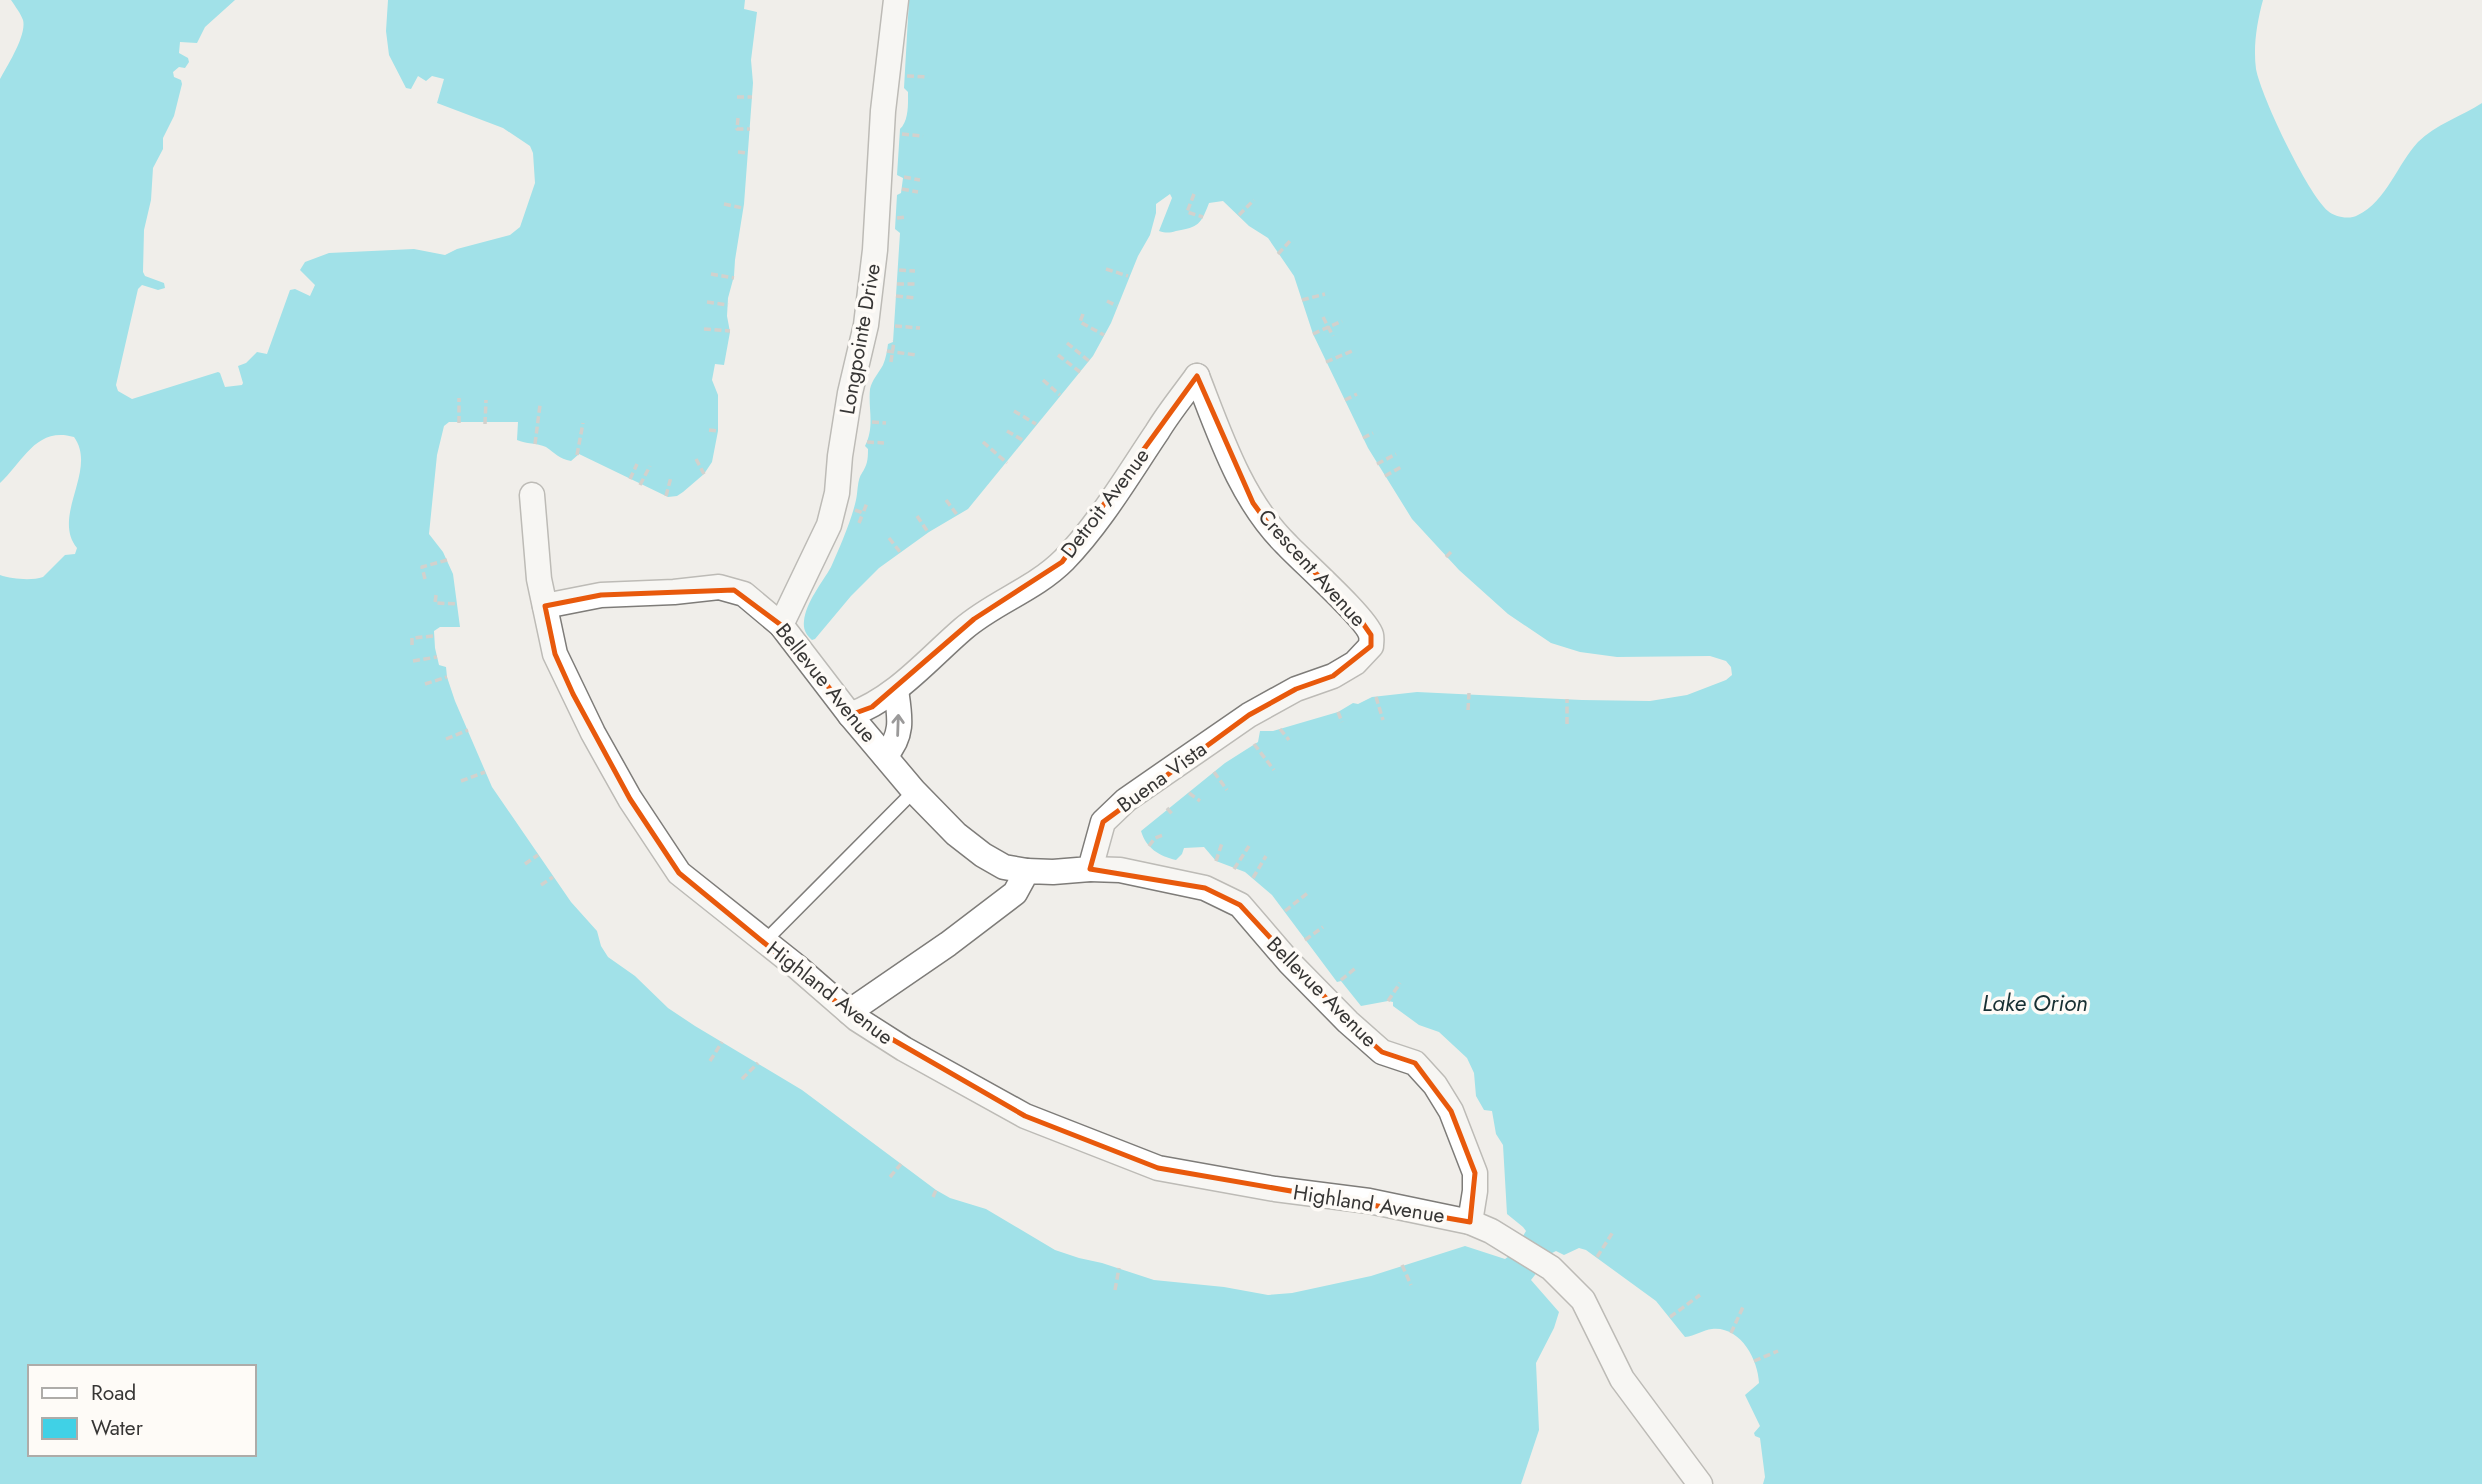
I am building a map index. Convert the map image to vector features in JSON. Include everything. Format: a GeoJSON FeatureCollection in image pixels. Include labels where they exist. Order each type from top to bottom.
{"type":"FeatureCollection","features":[{"type":"Feature","properties":{"kind":"street","name":"Longpointe Drive"},"geometry":{"type":"LineString","coordinates":[[781,625],[830,525],[837,494],[840,456],[850,393],[866,325],[875,250],[883,111],[896,0]]}},
{"type":"Feature","properties":{"kind":"street","name":"Crescent Avenue"},"geometry":{"type":"LineString","coordinates":[[1197,376],[1241,480],[1254,503],[1275,533],[1355,612],[1371,635],[1370,646]]}},
{"type":"Feature","properties":{"kind":"street","name":"Detroit Avenue"},"geometry":{"type":"LineString","coordinates":[[850,715],[872,707],[896,690],[974,620],[1025,590],[1062,562],[1104,510],[1197,376]]}},
{"type":"Feature","properties":{"kind":"street","name":"Highland Avenue"},"geometry":{"type":"LineString","coordinates":[[532,495],[539,579],[555,654],[573,694],[630,799],[679,873],[849,1012],[904,1049],[1025,1116],[1158,1168],[1275,1189],[1369,1201],[1481,1226]]}},
{"type":"Feature","properties":{"kind":"street","name":"Bellevue Avenue"},"geometry":{"type":"LineString","coordinates":[[544,606],[601,595],[674,593],[719,587],[744,594],[781,625],[850,715],[914,791],[956,834],[1004,867],[1027,871]]}},
{"type":"Feature","properties":{"kind":"street","name":"Buena Vista"},"geometry":{"type":"LineString","coordinates":[[1090,869],[1103,822],[1126,800],[1249,715],[1296,689],[1333,676],[1355,663],[1370,646]]}},
{"type":"Feature","properties":{"kind":"street"},"geometry":{"type":"LineString","coordinates":[[885,756],[896,744],[898,734],[896,690]]}},
{"type":"Feature","properties":{"kind":"street","name":"Bellevue Avenue"},"geometry":{"type":"LineString","coordinates":[[1090,869],[1120,870],[1205,888],[1240,905],[1289,962],[1348,1022],[1382,1052],[1415,1063],[1435,1085],[1451,1111],[1475,1173],[1481,1226]]}},
{"type":"Feature","properties":{"kind":"street"},"geometry":{"type":"LineString","coordinates":[[849,1012],[948,944],[1015,893],[1027,871],[1090,869]]}},
{"type":"Feature","properties":{"kind":"street"},"geometry":{"type":"LineString","coordinates":[[1481,1226],[1551,1268],[1583,1300],[1622,1379],[1700,1484]]}},
{"type":"Feature","properties":{"kind":"lane"},"geometry":{"type":"LineString","coordinates":[[764,942],[914,791]]}},
{"type":"Feature","properties":{"kind":"path"},"geometry":{"type":"LineString","coordinates":[[905,76],[928,76]]}},
{"type":"Feature","properties":{"kind":"path"},"geometry":{"type":"LineString","coordinates":[[737,97],[752,97]]}},
{"type":"Feature","properties":{"kind":"path"},"geometry":{"type":"LineString","coordinates":[[737,118],[737,129],[750,129]]}},
{"type":"Feature","properties":{"kind":"path"},"geometry":{"type":"LineString","coordinates":[[900,134],[923,136]]}},
{"type":"Feature","properties":{"kind":"path"},"geometry":{"type":"LineString","coordinates":[[738,152],[747,153]]}},
{"type":"Feature","properties":{"kind":"path"},"geometry":{"type":"LineString","coordinates":[[904,177],[920,180]]}},
{"type":"Feature","properties":{"kind":"path"},"geometry":{"type":"LineString","coordinates":[[902,189],[918,192]]}},
{"type":"Feature","properties":{"kind":"path"},"geometry":{"type":"LineString","coordinates":[[1194,194],[1187,212],[1203,218]]}},
{"type":"Feature","properties":{"kind":"path"},"geometry":{"type":"LineString","coordinates":[[1239,215],[1254,200]]}},
{"type":"Feature","properties":{"kind":"path"},"geometry":{"type":"LineString","coordinates":[[724,204],[743,208]]}},
{"type":"Feature","properties":{"kind":"path"},"geometry":{"type":"LineString","coordinates":[[1278,254],[1290,241]]}},
{"type":"Feature","properties":{"kind":"path"},"geometry":{"type":"LineString","coordinates":[[899,270],[915,271]]}},
{"type":"Feature","properties":{"kind":"path"},"geometry":{"type":"LineString","coordinates":[[1106,270],[1128,276]]}},
{"type":"Feature","properties":{"kind":"path"},"geometry":{"type":"LineString","coordinates":[[711,274],[734,278]]}},
{"type":"Feature","properties":{"kind":"path"},"geometry":{"type":"LineString","coordinates":[[897,284],[915,284]]}},
{"type":"Feature","properties":{"kind":"path"},"geometry":{"type":"LineString","coordinates":[[1302,300],[1325,294]]}},
{"type":"Feature","properties":{"kind":"path"},"geometry":{"type":"LineString","coordinates":[[896,296],[915,298]]}},
{"type":"Feature","properties":{"kind":"path"},"geometry":{"type":"LineString","coordinates":[[1107,301],[1117,306]]}},
{"type":"Feature","properties":{"kind":"path"},"geometry":{"type":"LineString","coordinates":[[707,302],[728,304]]}},
{"type":"Feature","properties":{"kind":"path"},"geometry":{"type":"LineString","coordinates":[[1083,314],[1080,322],[1104,335]]}},
{"type":"Feature","properties":{"kind":"path"},"geometry":{"type":"LineString","coordinates":[[1323,317],[1333,336]]}},
{"type":"Feature","properties":{"kind":"path"},"geometry":{"type":"LineString","coordinates":[[1313,334],[1342,321]]}},
{"type":"Feature","properties":{"kind":"path"},"geometry":{"type":"LineString","coordinates":[[895,326],[920,328]]}},
{"type":"Feature","properties":{"kind":"path"},"geometry":{"type":"LineString","coordinates":[[704,329],[730,331]]}},
{"type":"Feature","properties":{"kind":"path"},"geometry":{"type":"LineString","coordinates":[[891,362],[889,351],[894,341]]}},
{"type":"Feature","properties":{"kind":"path"},"geometry":{"type":"LineString","coordinates":[[1067,343],[1089,360]]}},
{"type":"Feature","properties":{"kind":"path"},"geometry":{"type":"LineString","coordinates":[[889,351],[916,355]]}},
{"type":"Feature","properties":{"kind":"path"},"geometry":{"type":"LineString","coordinates":[[1326,362],[1352,351]]}},
{"type":"Feature","properties":{"kind":"path"},"geometry":{"type":"LineString","coordinates":[[1058,355],[1080,372]]}},
{"type":"Feature","properties":{"kind":"path"},"geometry":{"type":"LineString","coordinates":[[1043,380],[1060,395]]}},
{"type":"Feature","properties":{"kind":"path"},"geometry":{"type":"LineString","coordinates":[[1345,400],[1357,394]]}},
{"type":"Feature","properties":{"kind":"path"},"geometry":{"type":"LineString","coordinates":[[459,398],[459,423]]}},
{"type":"Feature","properties":{"kind":"path"},"geometry":{"type":"LineString","coordinates":[[485,424],[486,400]]}},
{"type":"Feature","properties":{"kind":"path"},"geometry":{"type":"LineString","coordinates":[[535,444],[540,405]]}},
{"type":"Feature","properties":{"kind":"path"},"geometry":{"type":"LineString","coordinates":[[1014,411],[1036,424]]}},
{"type":"Feature","properties":{"kind":"path"},"geometry":{"type":"LineString","coordinates":[[872,422],[886,423]]}},
{"type":"Feature","properties":{"kind":"path"},"geometry":{"type":"LineString","coordinates":[[577,455],[583,424]]}},
{"type":"Feature","properties":{"kind":"path"},"geometry":{"type":"LineString","coordinates":[[709,430],[718,431]]}},
{"type":"Feature","properties":{"kind":"path"},"geometry":{"type":"LineString","coordinates":[[1007,431],[1024,441]]}},
{"type":"Feature","properties":{"kind":"path"},"geometry":{"type":"LineString","coordinates":[[1363,438],[1373,433]]}},
{"type":"Feature","properties":{"kind":"path"},"geometry":{"type":"LineString","coordinates":[[867,442],[884,443]]}},
{"type":"Feature","properties":{"kind":"path"},"geometry":{"type":"LineString","coordinates":[[983,442],[1007,463]]}},
{"type":"Feature","properties":{"kind":"path"},"geometry":{"type":"LineString","coordinates":[[1377,464],[1396,454]]}},
{"type":"Feature","properties":{"kind":"path"},"geometry":{"type":"LineString","coordinates":[[696,459],[704,474]]}},
{"type":"Feature","properties":{"kind":"path"},"geometry":{"type":"LineString","coordinates":[[631,480],[638,464]]}},
{"type":"Feature","properties":{"kind":"path"},"geometry":{"type":"LineString","coordinates":[[1385,476],[1403,466]]}},
{"type":"Feature","properties":{"kind":"path"},"geometry":{"type":"LineString","coordinates":[[640,485],[650,467]]}},
{"type":"Feature","properties":{"kind":"path"},"geometry":{"type":"LineString","coordinates":[[666,496],[671,477]]}},
{"type":"Feature","properties":{"kind":"path"},"geometry":{"type":"LineString","coordinates":[[946,500],[958,516]]}},
{"type":"Feature","properties":{"kind":"path"},"geometry":{"type":"LineString","coordinates":[[859,523],[867,503]]}},
{"type":"Feature","properties":{"kind":"path"},"geometry":{"type":"LineString","coordinates":[[853,509],[863,513]]}},
{"type":"Feature","properties":{"kind":"path"},"geometry":{"type":"LineString","coordinates":[[917,516],[928,532]]}},
{"type":"Feature","properties":{"kind":"path"},"geometry":{"type":"LineString","coordinates":[[889,538],[900,552]]}},
{"type":"Feature","properties":{"kind":"path"},"geometry":{"type":"LineString","coordinates":[[1446,557],[1452,551]]}},
{"type":"Feature","properties":{"kind":"path"},"geometry":{"type":"LineString","coordinates":[[425,579],[422,567],[447,560]]}},
{"type":"Feature","properties":{"kind":"path"},"geometry":{"type":"LineString","coordinates":[[436,595],[435,603],[458,604]]}},
{"type":"Feature","properties":{"kind":"path"},"geometry":{"type":"LineString","coordinates":[[412,645],[412,638],[434,636]]}},
{"type":"Feature","properties":{"kind":"path"},"geometry":{"type":"LineString","coordinates":[[413,661],[437,657]]}},
{"type":"Feature","properties":{"kind":"path"},"geometry":{"type":"LineString","coordinates":[[425,684],[447,677]]}},
{"type":"Feature","properties":{"kind":"path"},"geometry":{"type":"LineString","coordinates":[[1468,710],[1469,693]]}},
{"type":"Feature","properties":{"kind":"path"},"geometry":{"type":"LineString","coordinates":[[1376,697],[1383,720]]}},
{"type":"Feature","properties":{"kind":"path"},"geometry":{"type":"LineString","coordinates":[[1567,699],[1567,724]]}},
{"type":"Feature","properties":{"kind":"path"},"geometry":{"type":"LineString","coordinates":[[1338,712],[1342,722]]}},
{"type":"Feature","properties":{"kind":"path"},"geometry":{"type":"LineString","coordinates":[[1280,729],[1289,740]]}},
{"type":"Feature","properties":{"kind":"path"},"geometry":{"type":"LineString","coordinates":[[446,739],[468,730]]}},
{"type":"Feature","properties":{"kind":"path"},"geometry":{"type":"LineString","coordinates":[[1254,744],[1274,770]]}},
{"type":"Feature","properties":{"kind":"path"},"geometry":{"type":"LineString","coordinates":[[461,781],[485,772]]}},
{"type":"Feature","properties":{"kind":"path"},"geometry":{"type":"LineString","coordinates":[[1213,772],[1227,790]]}},
{"type":"Feature","properties":{"kind":"path"},"geometry":{"type":"LineString","coordinates":[[1189,793],[1200,801]]}},
{"type":"Feature","properties":{"kind":"path"},"geometry":{"type":"LineString","coordinates":[[1167,808],[1173,815]]}},
{"type":"Feature","properties":{"kind":"path"},"geometry":{"type":"LineString","coordinates":[[1149,846],[1155,838],[1163,835]]}},
{"type":"Feature","properties":{"kind":"path"},"geometry":{"type":"LineString","coordinates":[[1216,861],[1222,843]]}},
{"type":"Feature","properties":{"kind":"path"},"geometry":{"type":"LineString","coordinates":[[1234,869],[1249,846]]}},
{"type":"Feature","properties":{"kind":"path"},"geometry":{"type":"LineString","coordinates":[[525,864],[538,855]]}},
{"type":"Feature","properties":{"kind":"path"},"geometry":{"type":"LineString","coordinates":[[1253,878],[1266,856]]}},
{"type":"Feature","properties":{"kind":"path"},"geometry":{"type":"LineString","coordinates":[[541,885],[553,877]]}},
{"type":"Feature","properties":{"kind":"path"},"geometry":{"type":"LineString","coordinates":[[1285,911],[1308,892]]}},
{"type":"Feature","properties":{"kind":"path"},"geometry":{"type":"LineString","coordinates":[[1305,940],[1323,928]]}},
{"type":"Feature","properties":{"kind":"path"},"geometry":{"type":"LineString","coordinates":[[1341,980],[1357,967]]}},
{"type":"Feature","properties":{"kind":"path"},"geometry":{"type":"LineString","coordinates":[[1388,1000],[1400,983]]}},
{"type":"Feature","properties":{"kind":"path"},"geometry":{"type":"LineString","coordinates":[[710,1061],[722,1042]]}},
{"type":"Feature","properties":{"kind":"path"},"geometry":{"type":"LineString","coordinates":[[742,1079],[758,1063]]}},
{"type":"Feature","properties":{"kind":"path"},"geometry":{"type":"LineString","coordinates":[[890,1177],[901,1164]]}},
{"type":"Feature","properties":{"kind":"path"},"geometry":{"type":"LineString","coordinates":[[933,1197],[936,1190]]}},
{"type":"Feature","properties":{"kind":"path"},"geometry":{"type":"LineString","coordinates":[[1597,1257],[1613,1232]]}},
{"type":"Feature","properties":{"kind":"path"},"geometry":{"type":"LineString","coordinates":[[1402,1265],[1411,1285]]}},
{"type":"Feature","properties":{"kind":"path"},"geometry":{"type":"LineString","coordinates":[[1115,1290],[1119,1268]]}},
{"type":"Feature","properties":{"kind":"path"},"geometry":{"type":"LineString","coordinates":[[1670,1317],[1700,1295]]}},
{"type":"Feature","properties":{"kind":"path"},"geometry":{"type":"LineString","coordinates":[[1731,1333],[1743,1307]]}},
{"type":"Feature","properties":{"kind":"path"},"geometry":{"type":"LineString","coordinates":[[1754,1361],[1778,1351]]}},
{"type":"Feature","properties":{"kind":"highlighted area"},"geometry":{"type":"Polygon","coordinates":[[[1197,376],[1253,503],[1275,533],[1355,612],[1371,635],[1371,646],[1333,676],[1296,689],[1249,715],[1103,822],[1090,869],[1205,888],[1240,905],[1348,1022],[1382,1052],[1415,1063],[1451,1111],[1475,1173],[1470,1222],[1158,1168],[1025,1116],[857,1019],[679,873],[630,799],[573,694],[555,654],[545,606],[601,595],[734,590],[781,625],[850,715],[872,707],[974,619],[1062,562],[1197,376]]]}},
{"type":"Feature","properties":{"kind":"water","name":"Lake Orion"},"geometry":{"type":"Polygon","coordinates":[[[11,0],[235,0],[205,27],[197,43],[180,42],[179,53],[188,58],[189,62],[185,68],[179,67],[173,72],[174,77],[181,80],[182,84],[174,116],[163,138],[163,149],[153,168],[151,200],[144,230],[143,272],[145,276],[164,283],[165,288],[158,290],[142,285],[138,289],[116,385],[118,391],[132,399],[218,372],[225,387],[242,385],[238,366],[246,363],[257,352],[267,354],[290,290],[295,289],[310,296],[315,285],[300,270],[305,262],[329,253],[414,249],[445,255],[457,249],[510,235],[520,227],[535,183],[530,146],[503,128],[437,103],[444,79],[432,76],[426,81],[418,76],[411,89],[406,88],[389,55],[386,31],[388,0],[745,0],[744,9],[757,12],[751,60],[753,83],[744,204],[734,276],[728,298],[730,332],[724,365],[715,364],[712,380],[718,395],[718,431],[712,462],[704,474],[683,492],[668,497],[579,454],[571,461],[546,447],[517,440],[518,422],[449,422],[444,426],[437,455],[429,534],[443,552],[453,574],[460,627],[440,627],[434,631],[439,665],[446,667],[455,701],[492,787],[571,902],[597,931],[601,946],[608,957],[635,976],[668,1008],[802,1090],[936,1190],[950,1198],[986,1209],[1055,1250],[1154,1280],[1224,1287],[1268,1295],[1292,1293],[1371,1276],[1465,1246],[1505,1259],[1512,1254],[1526,1231],[1507,1214],[1503,1145],[1496,1134],[1492,1111],[1484,1110],[1476,1096],[1474,1073],[1467,1058],[1439,1032],[1419,1025],[1393,1006],[1393,1002],[1361,1006],[1341,981],[1337,982],[1272,895],[1245,872],[1216,861],[1204,847],[1184,848],[1176,860],[1164,856],[1150,847],[1141,831],[1225,763],[1258,742],[1260,731],[1273,731],[1338,712],[1353,703],[1358,704],[1372,697],[1417,692],[1650,701],[1687,695],[1726,680],[1732,675],[1731,667],[1726,661],[1710,656],[1617,657],[1580,652],[1551,643],[1508,614],[1459,570],[1412,519],[1368,448],[1313,334],[1294,276],[1268,238],[1249,226],[1223,201],[1209,203],[1201,220],[1190,228],[1171,232],[1159,231],[1172,198],[1170,194],[1156,204],[1150,235],[1138,256],[1111,323],[1093,356],[968,509],[929,532],[879,568],[812,640],[805,629],[805,614],[831,567],[852,516],[859,479],[867,460],[868,449],[865,446],[870,425],[870,389],[883,365],[888,344],[893,342],[900,233],[895,229],[897,195],[901,193],[903,178],[897,175],[900,129],[908,107],[908,92],[904,88],[909,0],[2263,0],[2256,34],[2255,60],[2266,100],[2297,165],[2319,201],[2331,213],[2346,218],[2358,215],[2376,201],[2411,151],[2425,136],[2482,103],[2482,1484],[1763,1484],[1765,1477],[1760,1438],[1754,1433],[1760,1426],[1745,1395],[1759,1383],[1758,1374],[1746,1346],[1739,1338],[1722,1329],[1712,1329],[1685,1337],[1656,1301],[1586,1250],[1579,1248],[1564,1255],[1556,1251],[1552,1253],[1531,1280],[1559,1312],[1536,1363],[1539,1430],[1521,1484],[0,1484],[0,575],[22,579],[43,577],[65,555],[75,554],[77,548],[70,535],[69,522],[81,464],[80,450],[74,437],[50,437],[31,448],[0,483],[0,79],[22,34],[22,18],[11,0]]]}}]}
